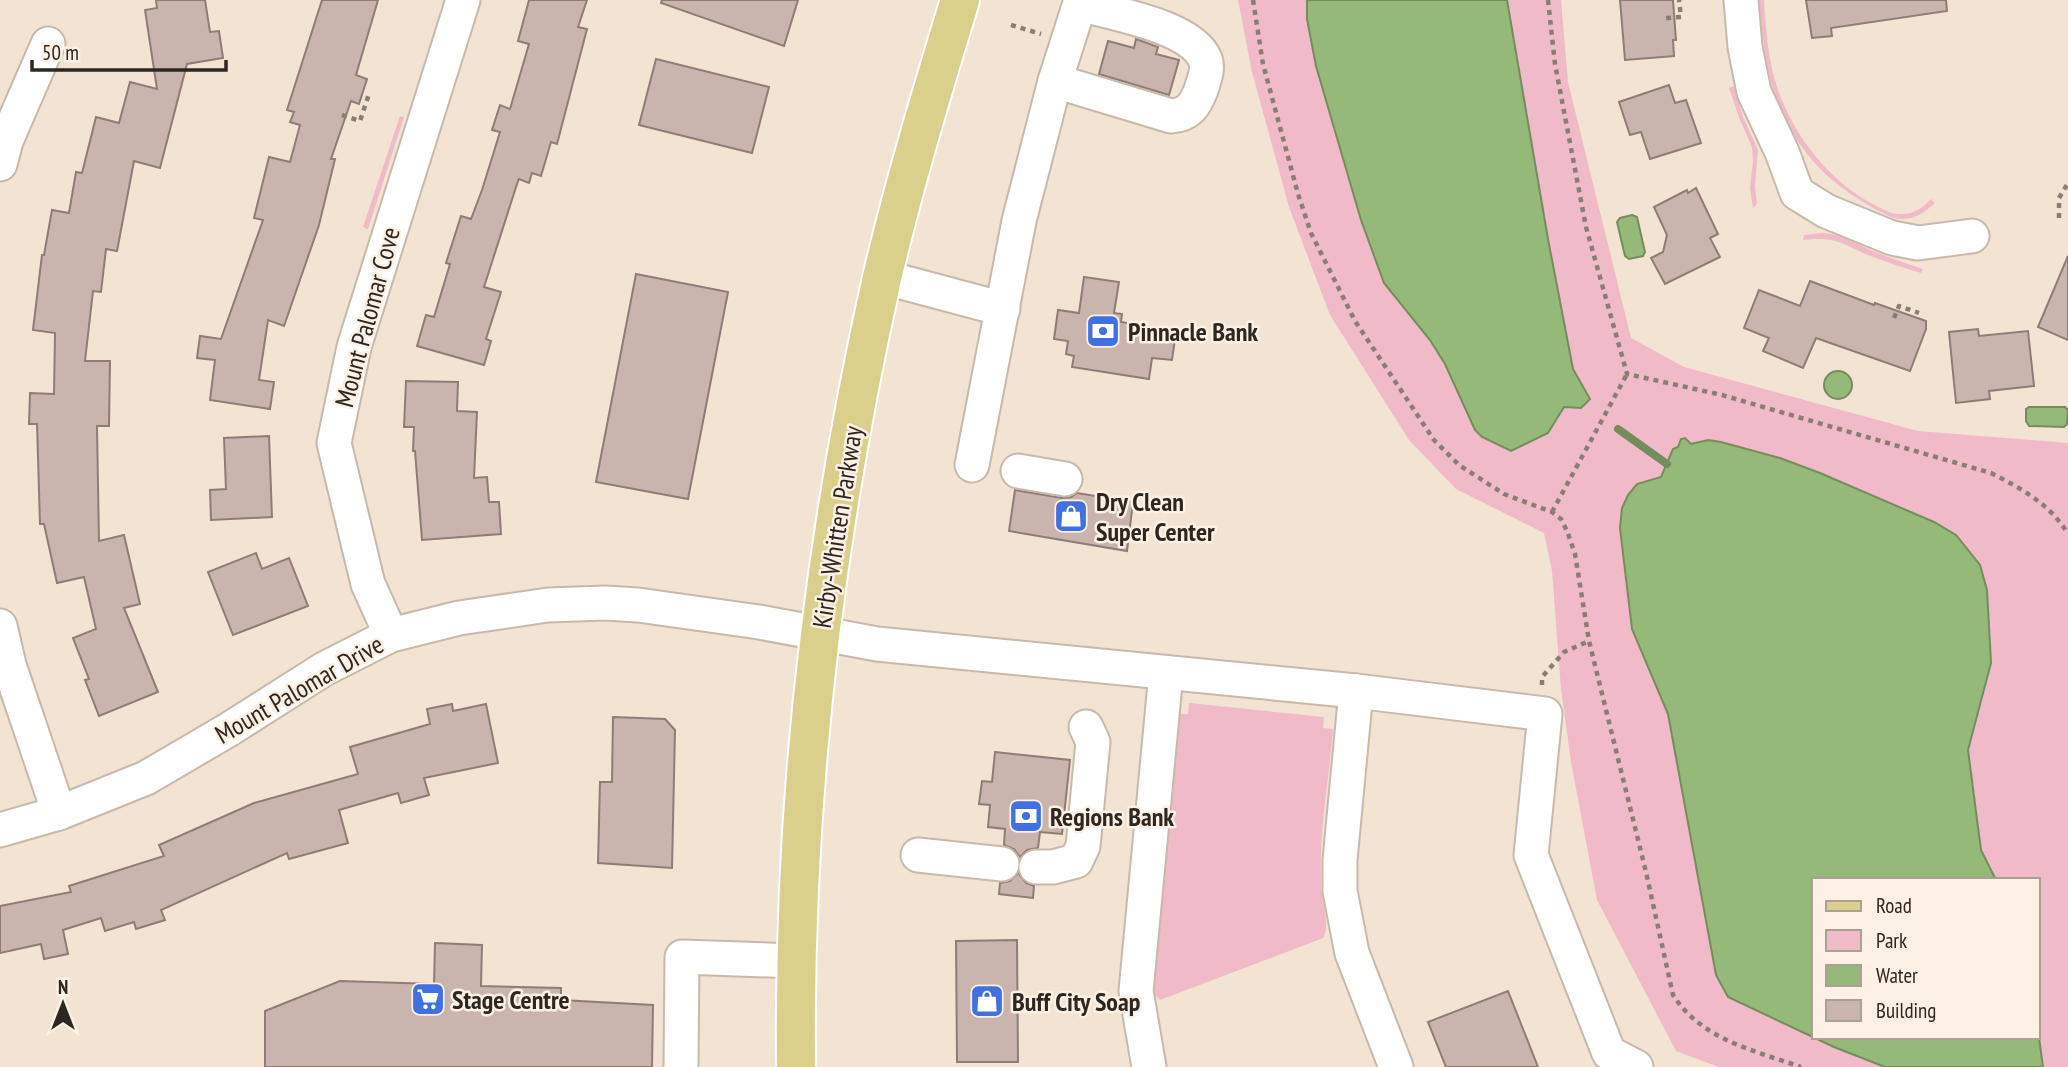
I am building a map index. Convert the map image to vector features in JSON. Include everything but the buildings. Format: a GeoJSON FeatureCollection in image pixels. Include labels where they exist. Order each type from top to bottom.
{"type":"FeatureCollection","features":[{"type":"Feature","properties":{"kind":"main road","name":"Kirby-Whitten Parkway"},"geometry":{"type":"LineString","coordinates":[[796,1067],[796,961],[807,777],[821,632],[851,432],[883,277],[920,135],[960,0]]}},
{"type":"Feature","properties":{"kind":"street","name":"Mount Palomar Cove"},"geometry":{"type":"LineString","coordinates":[[391,635],[368,584],[334,443],[354,347],[463,0]]}},
{"type":"Feature","properties":{"kind":"street"},"geometry":{"type":"LineString","coordinates":[[1741,0],[1747,61],[1754,92],[1797,192],[1826,211],[1892,239],[1918,243],[1972,236]]}},
{"type":"Feature","properties":{"kind":"street"},"geometry":{"type":"LineString","coordinates":[[972,465],[1019,221],[1055,81],[1081,2],[1167,29],[1195,44],[1206,61],[1206,76],[1191,108],[1181,115],[1171,116],[1055,81]]}},
{"type":"Feature","properties":{"kind":"street"},"geometry":{"type":"LineString","coordinates":[[0,163],[6,141],[48,44]]}},
{"type":"Feature","properties":{"kind":"street"},"geometry":{"type":"LineString","coordinates":[[883,277],[1003,309]]}},
{"type":"Feature","properties":{"kind":"street"},"geometry":{"type":"LineString","coordinates":[[1018,471],[1065,479]]}},
{"type":"Feature","properties":{"kind":"street","name":"Mount Palomar Drive"},"geometry":{"type":"LineString","coordinates":[[0,830],[59,813],[146,778],[324,669],[391,635],[459,618],[506,610],[605,603],[695,611],[877,644],[1356,691],[1545,714]]}},
{"type":"Feature","properties":{"kind":"street"},"geometry":{"type":"LineString","coordinates":[[0,626],[9,665],[59,813]]}},
{"type":"Feature","properties":{"kind":"street"},"geometry":{"type":"LineString","coordinates":[[1149,1067],[1136,991],[1166,673]]}},
{"type":"Feature","properties":{"kind":"street"},"geometry":{"type":"LineString","coordinates":[[1356,691],[1339,891],[1352,953],[1396,1067]]}},
{"type":"Feature","properties":{"kind":"street"},"geometry":{"type":"LineString","coordinates":[[1545,714],[1531,855],[1609,1053],[1636,1067]]}},
{"type":"Feature","properties":{"kind":"street"},"geometry":{"type":"LineString","coordinates":[[1036,867],[1053,867],[1076,861],[1083,846],[1093,742],[1086,727]]}},
{"type":"Feature","properties":{"kind":"street"},"geometry":{"type":"LineString","coordinates":[[918,855],[1002,864]]}},
{"type":"Feature","properties":{"kind":"street"},"geometry":{"type":"LineString","coordinates":[[681,1067],[682,957],[796,961]]}},
{"type":"Feature","properties":{"kind":"path"},"geometry":{"type":"LineString","coordinates":[[1253,0],[1263,64],[1298,194],[1311,233],[1355,321],[1434,439],[1459,465],[1504,494],[1552,512],[1560,519],[1575,554],[1589,641],[1646,872],[1673,995],[1682,1010],[1704,1029],[1801,1067]]}},
{"type":"Feature","properties":{"kind":"path"},"geometry":{"type":"LineString","coordinates":[[1549,0],[1555,64],[1586,227],[1627,374],[1552,512]]}},
{"type":"Feature","properties":{"kind":"path"},"geometry":{"type":"LineString","coordinates":[[1666,18],[1681,17],[1679,0]]}},
{"type":"Feature","properties":{"kind":"path"},"geometry":{"type":"LineString","coordinates":[[1011,26],[1052,37]]}},
{"type":"Feature","properties":{"kind":"path"},"geometry":{"type":"LineString","coordinates":[[342,115],[360,121],[369,94]]}},
{"type":"Feature","properties":{"kind":"path"},"geometry":{"type":"LineString","coordinates":[[2059,218],[2059,198],[2068,183]]}},
{"type":"Feature","properties":{"kind":"path"},"geometry":{"type":"LineString","coordinates":[[1894,318],[1899,306],[1919,313]]}},
{"type":"Feature","properties":{"kind":"path"},"geometry":{"type":"LineString","coordinates":[[1627,374],[1722,395],[1991,473],[2019,487],[2042,503],[2068,534]]}},
{"type":"Feature","properties":{"kind":"path"},"geometry":{"type":"LineString","coordinates":[[1545,714],[1542,677],[1564,652],[1589,641]]}},
{"type":"Feature","properties":{"kind":"green space"},"geometry":{"type":"Polygon","coordinates":[[[1238,0],[1561,0],[1568,82],[1631,338],[1684,367],[1918,431],[2068,443],[2068,1067],[1719,1067],[1676,1051],[1597,900],[1571,762],[1561,689],[1552,571],[1544,533],[1456,489],[1409,440],[1330,315],[1289,207],[1252,72],[1238,0]]]}},
{"type":"Feature","properties":{"kind":"green space"},"geometry":{"type":"Polygon","coordinates":[[[1759,0],[1764,0],[1770,57],[1778,90],[1794,124],[1815,156],[1842,183],[1887,211],[1911,213],[1931,199],[1935,203],[1912,218],[1899,219],[1889,216],[1850,194],[1811,158],[1790,127],[1771,82],[1759,0]]]}},
{"type":"Feature","properties":{"kind":"green space"},"geometry":{"type":"Polygon","coordinates":[[[1734,86],[1743,117],[1758,150],[1755,187],[1757,204],[1753,208],[1750,188],[1752,147],[1729,88],[1734,86]]]}},
{"type":"Feature","properties":{"kind":"green space"},"geometry":{"type":"Polygon","coordinates":[[[400,116],[404,117],[368,229],[363,227],[400,116]]]}},
{"type":"Feature","properties":{"kind":"green space"},"geometry":{"type":"Polygon","coordinates":[[[1822,233],[1843,237],[1923,269],[1921,273],[1833,240],[1803,240],[1804,235],[1822,233]]]}},
{"type":"Feature","properties":{"kind":"green space"},"geometry":{"type":"Polygon","coordinates":[[[1189,703],[1324,717],[1323,728],[1333,729],[1321,862],[1326,927],[1323,938],[1160,1000],[1152,992],[1177,714],[1188,714],[1189,703]]]}},
{"type":"Feature","properties":{"kind":"water"},"geometry":{"type":"Polygon","coordinates":[[[1307,0],[1507,0],[1573,369],[1590,399],[1581,408],[1564,407],[1548,433],[1511,451],[1482,437],[1475,430],[1445,364],[1430,340],[1384,283],[1361,220],[1316,66],[1307,19],[1307,0]]]}},
{"type":"Feature","properties":{"kind":"water"},"geometry":{"type":"Polygon","coordinates":[[[1632,215],[1637,217],[1645,252],[1643,256],[1629,259],[1625,256],[1617,222],[1620,218],[1632,215]]]}},
{"type":"Feature","properties":{"kind":"water"},"geometry":{"type":"Polygon","coordinates":[[[1838,371],[1848,375],[1852,385],[1848,395],[1838,399],[1828,395],[1824,385],[1828,375],[1838,371]]]}},
{"type":"Feature","properties":{"kind":"water"},"geometry":{"type":"Polygon","coordinates":[[[2065,407],[2068,410],[2067,424],[2064,427],[2029,426],[2026,409],[2065,407]]]}},
{"type":"Feature","properties":{"kind":"water"},"geometry":{"type":"Polygon","coordinates":[[[1685,438],[1691,444],[1708,440],[1721,442],[1780,458],[1934,522],[1956,535],[1980,565],[1987,590],[1991,663],[1968,750],[1981,850],[1995,878],[1812,878],[1812,1037],[1728,997],[1716,975],[1668,714],[1632,629],[1620,528],[1622,508],[1637,484],[1661,477],[1673,449],[1678,447],[1681,439],[1685,438]]]}},
{"type":"Feature","properties":{"kind":"water"},"geometry":{"type":"Polygon","coordinates":[[[1817,1039],[2039,1039],[2043,1067],[1885,1067],[1817,1039]]]}},
{"type":"Feature","properties":{"kind":"waterway"},"geometry":{"type":"LineString","coordinates":[[1618,429],[1667,464]]}},
{"type":"Feature","properties":{"kind":"place","name":"Pinnacle Bank"},"geometry":{"type":"Point","coordinates":[1103,331]}},
{"type":"Feature","properties":{"kind":"place","name":"Dry Clean Super Center"},"geometry":{"type":"Point","coordinates":[1071,516]}},
{"type":"Feature","properties":{"kind":"place","name":"Regions Bank"},"geometry":{"type":"Point","coordinates":[1026,816]}},
{"type":"Feature","properties":{"kind":"place","name":"Stage Centre"},"geometry":{"type":"Point","coordinates":[428,999]}},
{"type":"Feature","properties":{"kind":"place","name":"Buff City Soap"},"geometry":{"type":"Point","coordinates":[987,1001]}}]}
